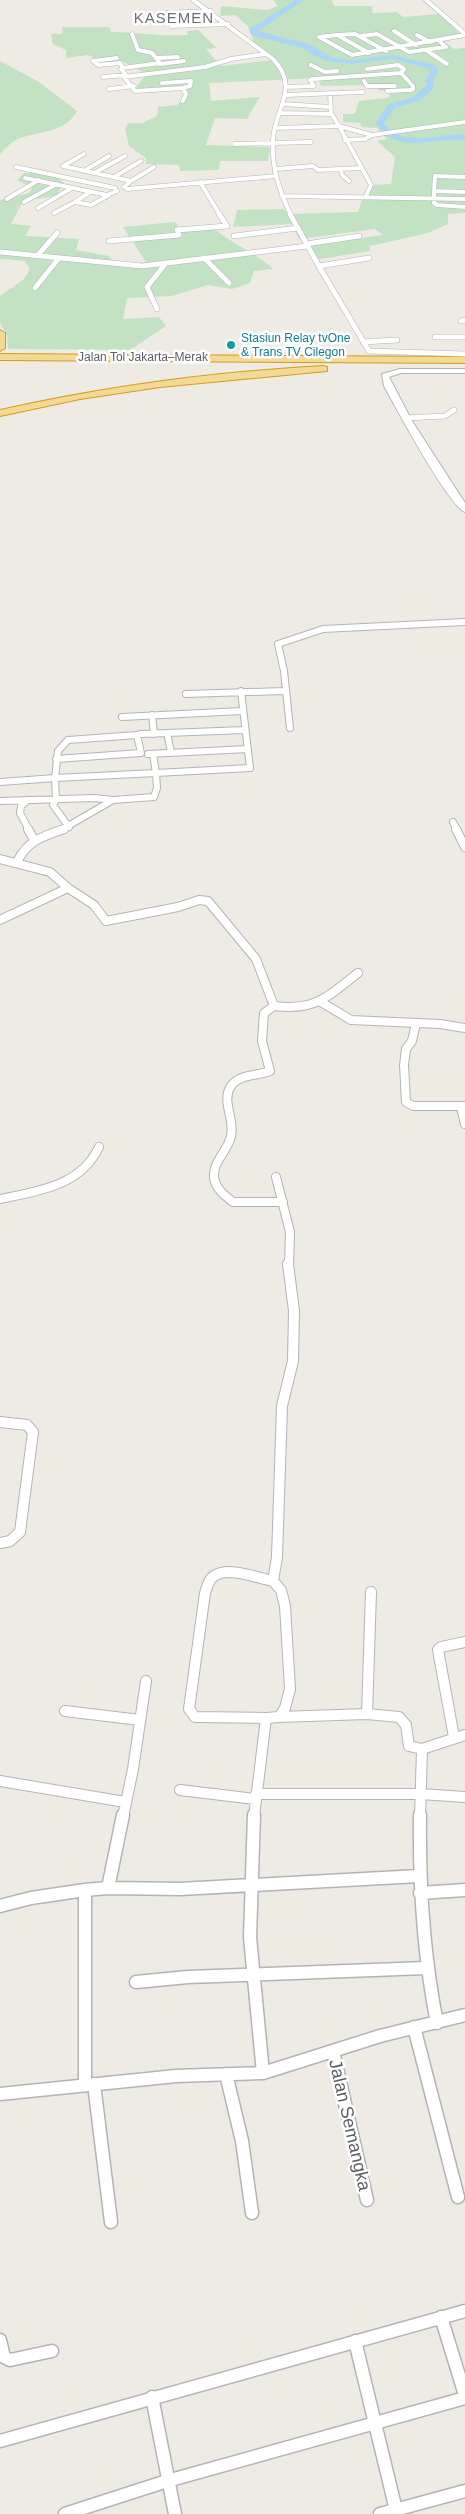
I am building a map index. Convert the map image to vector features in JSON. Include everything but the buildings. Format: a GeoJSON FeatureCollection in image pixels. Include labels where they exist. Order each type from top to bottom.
{"type":"FeatureCollection","features":[{"type":"Feature","properties":{"kind":"highway"},"geometry":{"type":"LineString","coordinates":[[0,333],[0,347]]}},
{"type":"Feature","properties":{"kind":"highway","name":"Jalan Tol Jakarta–Merak"},"geometry":{"type":"LineString","coordinates":[[0,357],[465,360]]}},
{"type":"Feature","properties":{"kind":"highway","name":"Jalan Tol Jakarta–Merak"},"geometry":{"type":"LineString","coordinates":[[0,362],[465,365]]}},
{"type":"Feature","properties":{"kind":"highway"},"geometry":{"type":"LineString","coordinates":[[0,413],[88,394],[151,384],[215,376],[369,367],[380,364]]}},
{"type":"Feature","properties":{"kind":"street"},"geometry":{"type":"LineString","coordinates":[[194,0],[228,24],[238,36],[275,61],[282,70],[286,95],[276,128],[274,143],[276,176],[282,196],[306,244],[369,351],[374,353],[465,354]]}},
{"type":"Feature","properties":{"kind":"street"},"geometry":{"type":"LineString","coordinates":[[426,0],[465,34]]}},
{"type":"Feature","properties":{"kind":"street"},"geometry":{"type":"LineString","coordinates":[[166,13],[211,11]]}},
{"type":"Feature","properties":{"kind":"street"},"geometry":{"type":"LineString","coordinates":[[184,12],[187,17],[218,16]]}},
{"type":"Feature","properties":{"kind":"street"},"geometry":{"type":"LineString","coordinates":[[171,26],[228,24]]}},
{"type":"Feature","properties":{"kind":"street"},"geometry":{"type":"LineString","coordinates":[[394,32],[416,45]]}},
{"type":"Feature","properties":{"kind":"street"},"geometry":{"type":"LineString","coordinates":[[132,34],[138,50],[152,54],[174,53]]}},
{"type":"Feature","properties":{"kind":"street"},"geometry":{"type":"LineString","coordinates":[[390,53],[384,50],[360,36],[354,34],[320,37],[352,55],[384,50],[400,47],[416,45],[465,34]]}},
{"type":"Feature","properties":{"kind":"street"},"geometry":{"type":"LineString","coordinates":[[360,36],[377,34],[409,52],[446,47],[439,40]]}},
{"type":"Feature","properties":{"kind":"street"},"geometry":{"type":"LineString","coordinates":[[337,35],[372,56]]}},
{"type":"Feature","properties":{"kind":"street"},"geometry":{"type":"LineString","coordinates":[[417,35],[430,42]]}},
{"type":"Feature","properties":{"kind":"street"},"geometry":{"type":"LineString","coordinates":[[426,50],[446,64]]}},
{"type":"Feature","properties":{"kind":"street"},"geometry":{"type":"LineString","coordinates":[[152,54],[160,64]]}},
{"type":"Feature","properties":{"kind":"street"},"geometry":{"type":"LineString","coordinates":[[104,77],[205,67],[231,59],[265,54]]}},
{"type":"Feature","properties":{"kind":"street"},"geometry":{"type":"LineString","coordinates":[[156,58],[178,57]]}},
{"type":"Feature","properties":{"kind":"street"},"geometry":{"type":"LineString","coordinates":[[117,58],[94,61],[98,65],[120,63],[129,86],[137,91],[184,90]]}},
{"type":"Feature","properties":{"kind":"street"},"geometry":{"type":"LineString","coordinates":[[123,68],[184,62]]}},
{"type":"Feature","properties":{"kind":"street"},"geometry":{"type":"LineString","coordinates":[[360,70],[396,64],[404,69],[401,73]]}},
{"type":"Feature","properties":{"kind":"street"},"geometry":{"type":"LineString","coordinates":[[216,65],[222,69]]}},
{"type":"Feature","properties":{"kind":"street"},"geometry":{"type":"LineString","coordinates":[[311,65],[325,72],[342,71]]}},
{"type":"Feature","properties":{"kind":"street"},"geometry":{"type":"LineString","coordinates":[[205,67],[211,71]]}},
{"type":"Feature","properties":{"kind":"street"},"geometry":{"type":"LineString","coordinates":[[350,70],[354,75]]}},
{"type":"Feature","properties":{"kind":"street"},"geometry":{"type":"LineString","coordinates":[[286,87],[314,88],[310,80],[354,75],[401,73],[412,85]]}},
{"type":"Feature","properties":{"kind":"street"},"geometry":{"type":"LineString","coordinates":[[104,83],[188,75]]}},
{"type":"Feature","properties":{"kind":"street"},"geometry":{"type":"LineString","coordinates":[[326,83],[406,78]]}},
{"type":"Feature","properties":{"kind":"street"},"geometry":{"type":"LineString","coordinates":[[109,88],[191,81],[190,86],[184,90],[160,94]]}},
{"type":"Feature","properties":{"kind":"street"},"geometry":{"type":"LineString","coordinates":[[364,81],[369,87],[412,85]]}},
{"type":"Feature","properties":{"kind":"street"},"geometry":{"type":"LineString","coordinates":[[387,91],[412,90],[412,85]]}},
{"type":"Feature","properties":{"kind":"street"},"geometry":{"type":"LineString","coordinates":[[182,101],[184,90]]}},
{"type":"Feature","properties":{"kind":"street"},"geometry":{"type":"LineString","coordinates":[[286,95],[364,92]]}},
{"type":"Feature","properties":{"kind":"street"},"geometry":{"type":"LineString","coordinates":[[330,93],[331,114]]}},
{"type":"Feature","properties":{"kind":"street"},"geometry":{"type":"LineString","coordinates":[[283,104],[330,107]]}},
{"type":"Feature","properties":{"kind":"street"},"geometry":{"type":"LineString","coordinates":[[280,113],[331,114],[336,118],[345,140],[371,186],[366,196]]}},
{"type":"Feature","properties":{"kind":"street"},"geometry":{"type":"LineString","coordinates":[[276,128],[339,126],[355,128],[362,133],[373,134],[465,122]]}},
{"type":"Feature","properties":{"kind":"street"},"geometry":{"type":"LineString","coordinates":[[345,140],[365,139],[373,134]]}},
{"type":"Feature","properties":{"kind":"street"},"geometry":{"type":"LineString","coordinates":[[234,144],[310,142]]}},
{"type":"Feature","properties":{"kind":"street"},"geometry":{"type":"LineString","coordinates":[[84,154],[62,166],[131,181]]}},
{"type":"Feature","properties":{"kind":"street"},"geometry":{"type":"LineString","coordinates":[[84,171],[109,156]]}},
{"type":"Feature","properties":{"kind":"street"},"geometry":{"type":"LineString","coordinates":[[94,173],[125,156]]}},
{"type":"Feature","properties":{"kind":"street"},"geometry":{"type":"LineString","coordinates":[[114,177],[141,161]]}},
{"type":"Feature","properties":{"kind":"street"},"geometry":{"type":"LineString","coordinates":[[276,169],[313,166],[318,170],[361,168]]}},
{"type":"Feature","properties":{"kind":"street"},"geometry":{"type":"LineString","coordinates":[[16,167],[116,189],[276,176]]}},
{"type":"Feature","properties":{"kind":"street"},"geometry":{"type":"LineString","coordinates":[[126,188],[131,181],[154,167]]}},
{"type":"Feature","properties":{"kind":"street"},"geometry":{"type":"LineString","coordinates":[[341,169],[342,175],[349,181]]}},
{"type":"Feature","properties":{"kind":"street"},"geometry":{"type":"LineString","coordinates":[[37,171],[25,178],[109,196]]}},
{"type":"Feature","properties":{"kind":"street"},"geometry":{"type":"LineString","coordinates":[[465,177],[434,176],[434,198],[437,205],[465,207]]}},
{"type":"Feature","properties":{"kind":"street"},"geometry":{"type":"LineString","coordinates":[[7,199],[39,180]]}},
{"type":"Feature","properties":{"kind":"street"},"geometry":{"type":"LineString","coordinates":[[109,241],[179,235],[176,230],[227,226],[200,182]]}},
{"type":"Feature","properties":{"kind":"street"},"geometry":{"type":"LineString","coordinates":[[24,202],[56,184]]}},
{"type":"Feature","properties":{"kind":"street"},"geometry":{"type":"LineString","coordinates":[[38,208],[72,188]]}},
{"type":"Feature","properties":{"kind":"street"},"geometry":{"type":"LineString","coordinates":[[75,202],[91,205],[109,196],[116,189]]}},
{"type":"Feature","properties":{"kind":"street"},"geometry":{"type":"LineString","coordinates":[[54,213],[90,192]]}},
{"type":"Feature","properties":{"kind":"street"},"geometry":{"type":"LineString","coordinates":[[434,192],[465,192]]}},
{"type":"Feature","properties":{"kind":"street"},"geometry":{"type":"LineString","coordinates":[[282,196],[465,199]]}},
{"type":"Feature","properties":{"kind":"street"},"geometry":{"type":"LineString","coordinates":[[234,236],[245,232],[298,228]]}},
{"type":"Feature","properties":{"kind":"street"},"geometry":{"type":"LineString","coordinates":[[38,256],[57,233]]}},
{"type":"Feature","properties":{"kind":"street"},"geometry":{"type":"LineString","coordinates":[[0,252],[142,266],[360,236]]}},
{"type":"Feature","properties":{"kind":"street"},"geometry":{"type":"LineString","coordinates":[[255,246],[306,244]]}},
{"type":"Feature","properties":{"kind":"street"},"geometry":{"type":"LineString","coordinates":[[34,288],[59,258]]}},
{"type":"Feature","properties":{"kind":"street"},"geometry":{"type":"LineString","coordinates":[[204,258],[229,283]]}},
{"type":"Feature","properties":{"kind":"street"},"geometry":{"type":"LineString","coordinates":[[319,266],[370,258]]}},
{"type":"Feature","properties":{"kind":"street"},"geometry":{"type":"LineString","coordinates":[[157,309],[147,287],[166,264]]}},
{"type":"Feature","properties":{"kind":"street"},"geometry":{"type":"LineString","coordinates":[[436,337],[465,337]]}},
{"type":"Feature","properties":{"kind":"street"},"geometry":{"type":"LineString","coordinates":[[364,342],[397,340]]}},
{"type":"Feature","properties":{"kind":"street"},"geometry":{"type":"LineString","coordinates":[[465,371],[400,371],[388,374],[386,379],[406,418],[452,493],[465,509]]}},
{"type":"Feature","properties":{"kind":"street"},"geometry":{"type":"LineString","coordinates":[[406,418],[444,416],[454,410]]}},
{"type":"Feature","properties":{"kind":"street"},"geometry":{"type":"LineString","coordinates":[[290,728],[284,691],[284,671],[278,644],[328,628],[465,622]]}},
{"type":"Feature","properties":{"kind":"street"},"geometry":{"type":"LineString","coordinates":[[186,694],[284,691]]}},
{"type":"Feature","properties":{"kind":"street"},"geometry":{"type":"LineString","coordinates":[[0,782],[246,769],[251,766],[244,730],[241,692]]}},
{"type":"Feature","properties":{"kind":"street"},"geometry":{"type":"LineString","coordinates":[[122,717],[242,711]]}},
{"type":"Feature","properties":{"kind":"street"},"geometry":{"type":"LineString","coordinates":[[152,715],[154,734]]}},
{"type":"Feature","properties":{"kind":"street"},"geometry":{"type":"LineString","coordinates":[[69,827],[53,805],[56,799],[56,759],[59,747],[68,740],[244,730]]}},
{"type":"Feature","properties":{"kind":"street"},"geometry":{"type":"LineString","coordinates":[[167,733],[171,752]]}},
{"type":"Feature","properties":{"kind":"street"},"geometry":{"type":"LineString","coordinates":[[138,735],[141,753]]}},
{"type":"Feature","properties":{"kind":"street"},"geometry":{"type":"LineString","coordinates":[[56,759],[141,753],[248,749]]}},
{"type":"Feature","properties":{"kind":"street"},"geometry":{"type":"LineString","coordinates":[[0,801],[112,800],[154,797],[157,788],[153,754]]}},
{"type":"Feature","properties":{"kind":"street"},"geometry":{"type":"LineString","coordinates":[[28,800],[21,806],[20,813],[34,840]]}},
{"type":"Feature","properties":{"kind":"street"},"geometry":{"type":"LineString","coordinates":[[16,862],[22,851],[34,840],[69,827],[112,800]]}},
{"type":"Feature","properties":{"kind":"street"},"geometry":{"type":"LineString","coordinates":[[453,822],[465,847]]}},
{"type":"Feature","properties":{"kind":"street"},"geometry":{"type":"LineString","coordinates":[[0,859],[50,872],[68,888],[86,899],[103,918],[111,922],[178,907],[199,900],[208,901],[256,959],[274,1006]]}},
{"type":"Feature","properties":{"kind":"street"},"geometry":{"type":"LineString","coordinates":[[0,920],[68,888]]}},
{"type":"Feature","properties":{"kind":"street"},"geometry":{"type":"LineString","coordinates":[[283,1202],[233,1202],[221,1191],[214,1178],[216,1165],[231,1136],[232,1129],[227,1098],[231,1085],[240,1079],[270,1071],[262,1041],[261,1024],[264,1013],[274,1006],[291,1008],[321,1002],[358,973]]}},
{"type":"Feature","properties":{"kind":"street"},"geometry":{"type":"LineString","coordinates":[[321,1002],[344,1018],[351,1020],[416,1023],[465,1028]]}},
{"type":"Feature","properties":{"kind":"street"},"geometry":{"type":"LineString","coordinates":[[416,1023],[412,1041],[406,1049],[404,1098],[406,1102],[413,1106],[463,1106],[465,1124]]}},
{"type":"Feature","properties":{"kind":"street"},"geometry":{"type":"LineString","coordinates":[[0,1200],[56,1184],[77,1174],[90,1165],[99,1147]]}},
{"type":"Feature","properties":{"kind":"street"},"geometry":{"type":"LineString","coordinates":[[273,1581],[277,1548],[282,1406],[293,1361],[294,1311],[288,1261],[290,1232],[276,1177]]}},
{"type":"Feature","properties":{"kind":"street"},"geometry":{"type":"LineString","coordinates":[[0,1422],[26,1425],[33,1432],[20,1532],[10,1541],[0,1543]]}},
{"type":"Feature","properties":{"kind":"street"},"geometry":{"type":"LineString","coordinates":[[279,1717],[285,1708],[290,1689],[285,1606],[281,1590],[273,1581],[241,1574],[214,1576],[208,1584],[189,1709],[190,1713],[195,1717],[266,1718],[367,1714],[399,1717],[406,1725],[409,1746],[422,1749],[442,1744],[459,1736],[438,1650],[441,1647],[465,1642]]}},
{"type":"Feature","properties":{"kind":"street"},"geometry":{"type":"LineString","coordinates":[[367,1714],[371,1592]]}},
{"type":"Feature","properties":{"kind":"street"},"geometry":{"type":"LineString","coordinates":[[108,1888],[146,1681]]}},
{"type":"Feature","properties":{"kind":"street"},"geometry":{"type":"LineString","coordinates":[[65,1711],[140,1720]]}},
{"type":"Feature","properties":{"kind":"street"},"geometry":{"type":"LineString","coordinates":[[263,2073],[250,1937],[250,1884],[256,1797],[266,1718]]}},
{"type":"Feature","properties":{"kind":"street"},"geometry":{"type":"LineString","coordinates":[[422,1749],[419,1876],[426,1968],[437,2023]]}},
{"type":"Feature","properties":{"kind":"street"},"geometry":{"type":"LineString","coordinates":[[0,1781],[125,1802]]}},
{"type":"Feature","properties":{"kind":"street"},"geometry":{"type":"LineString","coordinates":[[180,1790],[256,1797],[421,1794],[465,1797]]}},
{"type":"Feature","properties":{"kind":"street"},"geometry":{"type":"LineString","coordinates":[[0,1906],[31,1898],[108,1888],[180,1889],[419,1876]]}},
{"type":"Feature","properties":{"kind":"street"},"geometry":{"type":"LineString","coordinates":[[85,1890],[89,2084],[111,2222]]}},
{"type":"Feature","properties":{"kind":"street"},"geometry":{"type":"LineString","coordinates":[[420,1893],[465,1890]]}},
{"type":"Feature","properties":{"kind":"street"},"geometry":{"type":"LineString","coordinates":[[136,1982],[426,1968]]}},
{"type":"Feature","properties":{"kind":"street"},"geometry":{"type":"LineString","coordinates":[[0,2094],[89,2084],[263,2073],[414,2027],[465,2015]]}},
{"type":"Feature","properties":{"kind":"street"},"geometry":{"type":"LineString","coordinates":[[414,2027],[458,2197]]}},
{"type":"Feature","properties":{"kind":"street","name":"Jalan Semangka"},"geometry":{"type":"LineString","coordinates":[[333,2051],[367,2200]]}},
{"type":"Feature","properties":{"kind":"street"},"geometry":{"type":"LineString","coordinates":[[226,2074],[242,2141],[252,2213]]}},
{"type":"Feature","properties":{"kind":"street"},"geometry":{"type":"LineString","coordinates":[[0,2440],[465,2310]]}},
{"type":"Feature","properties":{"kind":"street"},"geometry":{"type":"LineString","coordinates":[[65,2514],[167,2481],[465,2397],[441,2316]]}},
{"type":"Feature","properties":{"kind":"street"},"geometry":{"type":"LineString","coordinates":[[0,2340],[4,2357],[10,2360],[52,2350]]}},
{"type":"Feature","properties":{"kind":"street"},"geometry":{"type":"LineString","coordinates":[[355,2342],[396,2510]]}},
{"type":"Feature","properties":{"kind":"street"},"geometry":{"type":"LineString","coordinates":[[152,2397],[175,2514]]}},
{"type":"Feature","properties":{"kind":"street"},"geometry":{"type":"LineString","coordinates":[[380,2514],[465,2491]]}},
{"type":"Feature","properties":{"kind":"green space"},"geometry":{"type":"Polygon","coordinates":[[[273,0],[332,0],[334,6],[372,6],[373,13],[397,12],[403,17],[439,14],[462,36],[444,42],[455,49],[465,48],[465,213],[448,214],[448,224],[428,233],[370,246],[370,251],[313,260],[307,246],[383,235],[375,229],[299,239],[292,224],[233,227],[237,210],[284,209],[288,214],[358,212],[362,200],[373,185],[391,184],[395,157],[377,141],[387,139],[377,128],[362,127],[360,123],[343,122],[343,114],[355,114],[359,101],[388,98],[391,92],[379,90],[375,85],[321,86],[318,78],[209,83],[211,101],[260,97],[247,119],[215,118],[206,145],[270,147],[268,161],[220,161],[219,170],[180,171],[179,165],[146,164],[146,158],[129,146],[125,129],[128,123],[142,123],[157,116],[158,107],[177,105],[185,98],[184,87],[152,93],[136,91],[137,86],[144,77],[140,70],[117,59],[99,60],[88,55],[66,58],[66,50],[53,44],[51,34],[62,34],[62,27],[109,27],[111,32],[169,35],[188,35],[187,31],[198,30],[217,48],[206,49],[221,66],[273,60],[255,46],[248,26],[235,15],[220,16],[221,6],[267,10],[278,6],[273,0]]]}},
{"type":"Feature","properties":{"kind":"green space"},"geometry":{"type":"Polygon","coordinates":[[[0,61],[39,82],[77,111],[66,124],[16,140],[0,154],[0,61]]]}},
{"type":"Feature","properties":{"kind":"green space"},"geometry":{"type":"Polygon","coordinates":[[[45,172],[56,176],[64,183],[56,196],[23,201],[11,224],[31,226],[25,236],[79,239],[76,250],[109,256],[117,266],[146,262],[123,227],[175,222],[183,232],[213,228],[273,269],[254,271],[250,283],[232,289],[208,285],[172,296],[127,298],[123,319],[159,317],[166,326],[130,350],[8,349],[7,336],[0,322],[0,296],[24,279],[30,269],[25,261],[0,259],[0,200],[29,193],[32,188],[17,180],[24,173],[45,172]]]}},
{"type":"Feature","properties":{"kind":"waterway"},"geometry":{"type":"LineString","coordinates":[[300,0],[253,31],[257,34],[306,46],[317,54],[332,60],[351,62],[393,57],[432,67],[435,70],[429,80],[431,86],[416,99],[392,106],[380,123],[386,133],[394,138],[405,140],[465,137]]}},
{"type":"Feature","properties":{"kind":"place","name":"Stasiun Relay tvOne & Trans TV Cilegon"},"geometry":{"type":"Point","coordinates":[231,345]}},
{"type":"Feature","properties":{"kind":"district","name":"KASEMEN"},"geometry":{"type":"Point","coordinates":[174,17]}}]}
